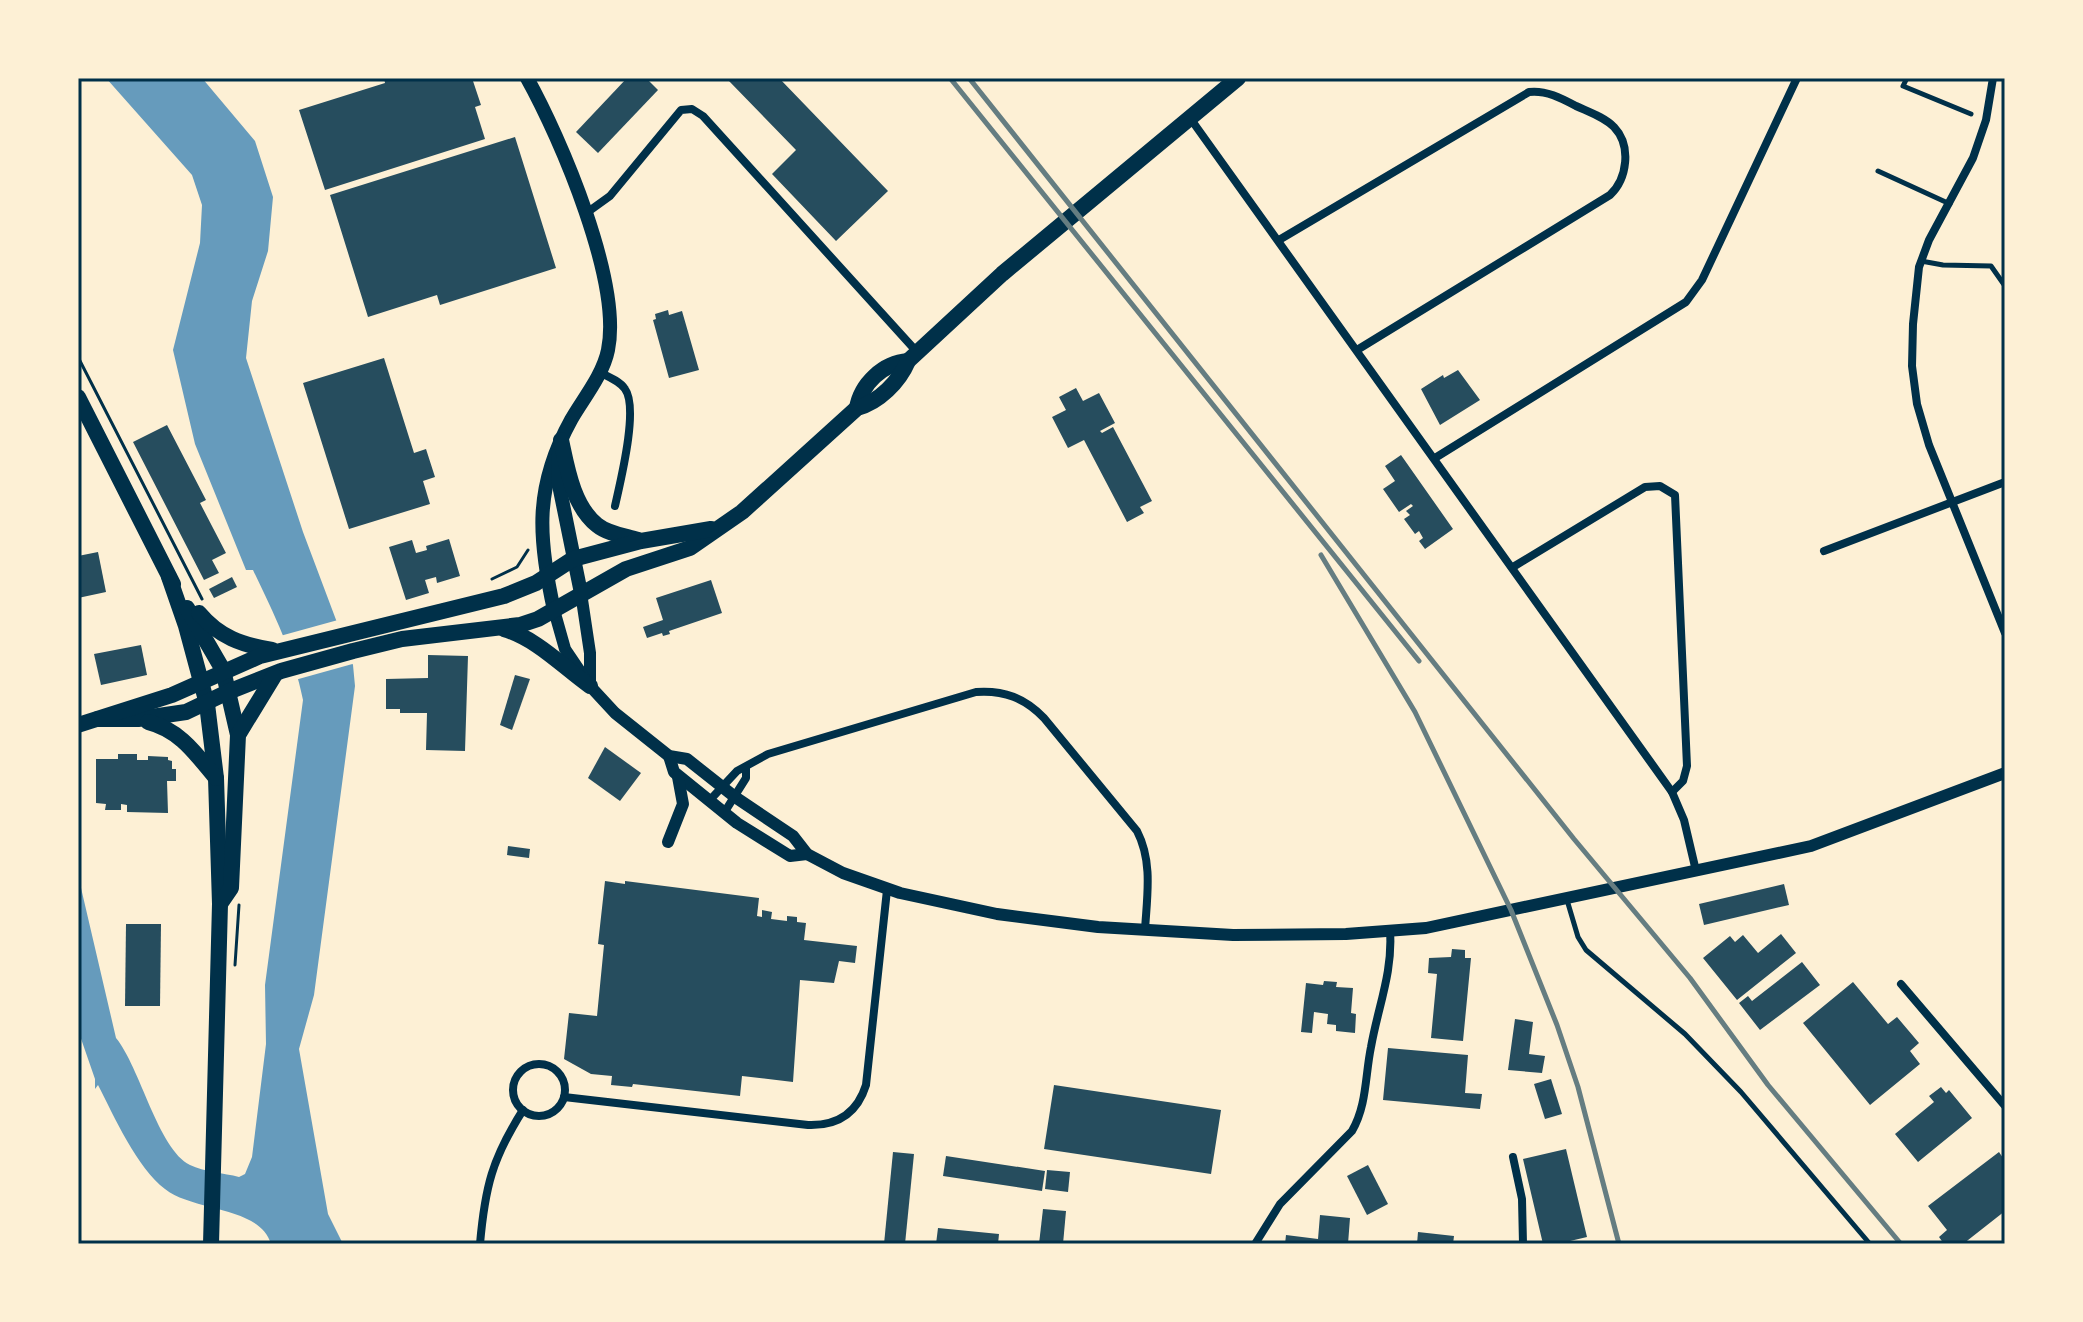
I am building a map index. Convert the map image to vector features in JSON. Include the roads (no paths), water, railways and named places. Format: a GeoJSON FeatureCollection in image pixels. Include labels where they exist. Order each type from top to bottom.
{"type":"FeatureCollection","features":[{"type":"Feature","properties":{"kind":"main road"},"geometry":{"type":"LineString","coordinates":[[527,78],[552,127],[585,214],[598,254],[609,308],[608,351],[560,448],[550,461],[544,496],[543,545],[554,610]]}},
{"type":"Feature","properties":{"kind":"main road"},"geometry":{"type":"LineString","coordinates":[[98,719],[138,719],[186,712],[293,667],[353,651],[413,637],[502,629],[529,622],[626,569],[690,548],[742,512],[857,408],[860,392],[891,362],[913,356],[1002,274],[1238,78]]}},
{"type":"Feature","properties":{"kind":"main road"},"geometry":{"type":"LineString","coordinates":[[78,397],[169,577],[223,670],[238,735],[231,888],[220,904]]}},
{"type":"Feature","properties":{"kind":"main road"},"geometry":{"type":"LineString","coordinates":[[560,448],[587,515],[603,529],[641,541]]}},
{"type":"Feature","properties":{"kind":"main road"},"geometry":{"type":"LineString","coordinates":[[560,448],[559,485],[581,593]]}},
{"type":"Feature","properties":{"kind":"main road"},"geometry":{"type":"LineString","coordinates":[[78,725],[172,695],[260,656],[504,596],[547,576],[573,559],[641,541],[716,528]]}},
{"type":"Feature","properties":{"kind":"main road"},"geometry":{"type":"LineString","coordinates":[[169,577],[220,634],[244,644],[286,650]]}},
{"type":"Feature","properties":{"kind":"main road"},"geometry":{"type":"LineString","coordinates":[[169,577],[202,682],[216,778],[220,904],[211,1238]]}},
{"type":"Feature","properties":{"kind":"main road"},"geometry":{"type":"LineString","coordinates":[[502,629],[521,634],[535,643],[590,686]]}},
{"type":"Feature","properties":{"kind":"main road"},"geometry":{"type":"LineString","coordinates":[[238,735],[274,676]]}},
{"type":"Feature","properties":{"kind":"main road"},"geometry":{"type":"LineString","coordinates":[[138,719],[161,725],[178,734],[216,778]]}},
{"type":"Feature","properties":{"kind":"street"},"geometry":{"type":"LineString","coordinates":[[1435,458],[1686,302],[1702,280],[1797,78]]}},
{"type":"Feature","properties":{"kind":"street"},"geometry":{"type":"LineString","coordinates":[[1993,78],[1980,139],[1920,261],[1913,324],[1914,390],[1929,445],[2005,633]]}},
{"type":"Feature","properties":{"kind":"street"},"geometry":{"type":"LineString","coordinates":[[1279,240],[1532,91],[1545,92],[1598,116],[1617,130],[1625,153],[1622,176],[1610,195],[1357,350]]}},
{"type":"Feature","properties":{"kind":"street"},"geometry":{"type":"LineString","coordinates":[[585,214],[610,196],[681,110],[696,110],[913,356]]}},
{"type":"Feature","properties":{"kind":"street"},"geometry":{"type":"LineString","coordinates":[[1190,117],[1672,792],[1684,820],[1696,871]]}},
{"type":"Feature","properties":{"kind":"street"},"geometry":{"type":"LineString","coordinates":[[599,372],[625,388],[628,397],[624,469],[615,506]]}},
{"type":"Feature","properties":{"kind":"street"},"geometry":{"type":"LineString","coordinates":[[1824,551],[2005,482]]}},
{"type":"Feature","properties":{"kind":"street"},"geometry":{"type":"LineString","coordinates":[[1513,567],[1645,487],[1660,486],[1675,495],[1687,766],[1683,781],[1672,792]]}},
{"type":"Feature","properties":{"kind":"street"},"geometry":{"type":"LineString","coordinates":[[581,593],[590,653],[590,686]]}},
{"type":"Feature","properties":{"kind":"street"},"geometry":{"type":"LineString","coordinates":[[554,610],[562,643],[590,686],[619,717],[669,756],[687,759],[735,797],[793,836],[807,854],[843,873],[887,890],[1017,917],[1233,935],[1390,931],[1466,921],[1825,842],[2005,773]]}},
{"type":"Feature","properties":{"kind":"street"},"geometry":{"type":"LineString","coordinates":[[709,801],[737,771],[768,754],[958,697],[988,691],[1018,698],[1044,718],[1137,831],[1145,849],[1148,873],[1145,930]]}},
{"type":"Feature","properties":{"kind":"street"},"geometry":{"type":"LineString","coordinates":[[668,842],[683,804],[683,791],[669,756]]}},
{"type":"Feature","properties":{"kind":"street"},"geometry":{"type":"LineString","coordinates":[[724,813],[746,778],[746,768]]}},
{"type":"Feature","properties":{"kind":"street"},"geometry":{"type":"LineString","coordinates":[[677,775],[724,813],[790,856],[807,854]]}},
{"type":"Feature","properties":{"kind":"street"},"geometry":{"type":"LineString","coordinates":[[564,1097],[799,1124],[827,1124],[846,1117],[860,1100],[866,1085],[887,890]]}},
{"type":"Feature","properties":{"kind":"street"},"geometry":{"type":"LineString","coordinates":[[1255,1244],[1280,1204],[1352,1131],[1358,1121],[1371,1046],[1391,965],[1390,931]]}},
{"type":"Feature","properties":{"kind":"street"},"geometry":{"type":"LineString","coordinates":[[1901,984],[2005,1106]]}},
{"type":"Feature","properties":{"kind":"street"},"geometry":{"type":"LineString","coordinates":[[542,1064],[556,1070],[564,1082],[564,1097],[556,1109],[543,1115],[523,1110],[514,1098],[514,1084],[521,1071],[542,1064]]}},
{"type":"Feature","properties":{"kind":"street"},"geometry":{"type":"LineString","coordinates":[[480,1244],[492,1165],[523,1110]]}},
{"type":"Feature","properties":{"kind":"street"},"geometry":{"type":"LineString","coordinates":[[1513,1157],[1522,1199],[1523,1244]]}},
{"type":"Feature","properties":{"kind":"lane"},"geometry":{"type":"LineString","coordinates":[[1907,78],[1903,86],[1971,114]]}},
{"type":"Feature","properties":{"kind":"lane"},"geometry":{"type":"LineString","coordinates":[[1878,171],[1950,204]]}},
{"type":"Feature","properties":{"kind":"lane"},"geometry":{"type":"LineString","coordinates":[[1920,261],[1991,266],[2005,286]]}},
{"type":"Feature","properties":{"kind":"lane"},"geometry":{"type":"LineString","coordinates":[[2005,295],[2005,308]]}},
{"type":"Feature","properties":{"kind":"lane"},"geometry":{"type":"LineString","coordinates":[[1567,899],[1578,937],[1586,950],[1685,1034],[1741,1092],[1870,1244]]}},
{"type":"Feature","properties":{"kind":"water"},"geometry":{"type":"Polygon","coordinates":[[[106,78],[202,78],[255,141],[273,197],[268,251],[252,301],[246,358],[303,532],[353,665],[355,686],[314,995],[299,1049],[328,1214],[343,1244],[271,1244],[254,1223],[192,1202],[165,1189],[136,1155],[98,1085],[95,1089],[95,1079],[78,1030],[78,875],[116,1038],[168,1142],[190,1165],[239,1177],[245,1174],[252,1157],[266,1044],[265,985],[303,700],[282,634],[253,570],[246,570],[195,444],[173,350],[200,243],[202,205],[192,175],[106,78]]]}},
{"type":"Feature","properties":{"kind":"railway"},"geometry":{"type":"LineString","coordinates":[[950,78],[1419,661]]}},
{"type":"Feature","properties":{"kind":"railway"},"geometry":{"type":"LineString","coordinates":[[969,78],[1574,839],[1690,978],[1768,1085],[1901,1244]]}},
{"type":"Feature","properties":{"kind":"railway"},"geometry":{"type":"LineString","coordinates":[[1321,555],[1415,712],[1511,910],[1578,1087],[1619,1244]]}}]}
